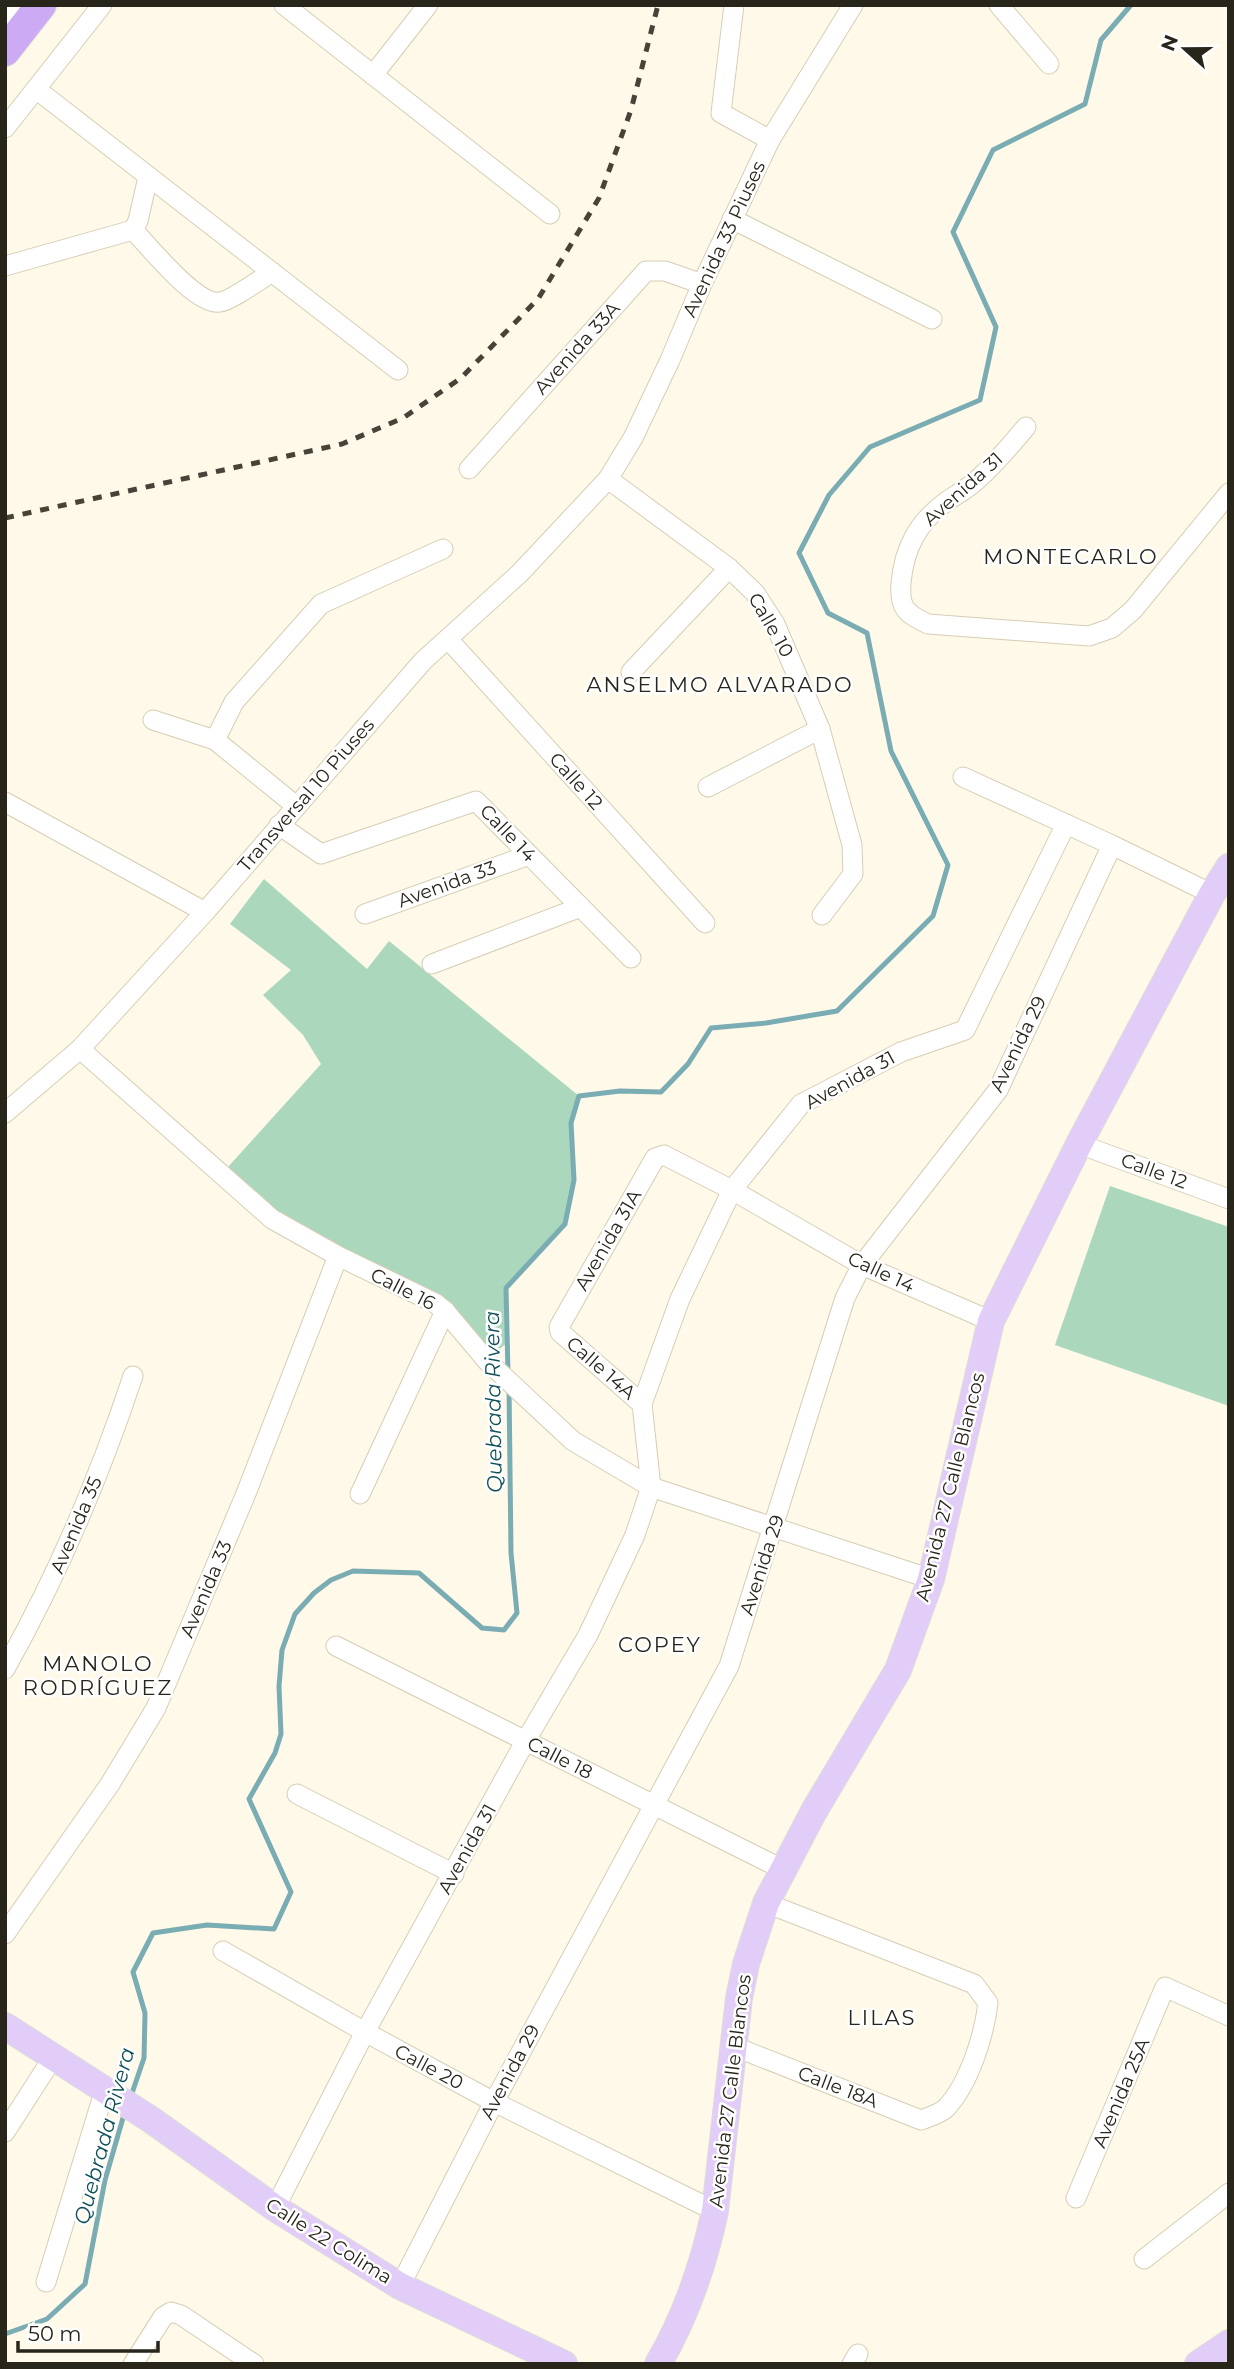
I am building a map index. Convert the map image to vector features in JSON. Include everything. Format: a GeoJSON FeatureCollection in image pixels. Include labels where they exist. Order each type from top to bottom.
{"type":"FeatureCollection","features":[{"type":"Feature","properties":{"kind":"highway"},"geometry":{"type":"LineString","coordinates":[[5,51],[41,5]]}},
{"type":"Feature","properties":{"kind":"main road","name":"Avenida 27 Calle Blancos"},"geometry":{"type":"LineString","coordinates":[[658,2364],[691,2291],[708,2242],[715,2211],[733,2046],[746,1964],[766,1903],[814,1811],[898,1670],[931,1579],[991,1321],[1079,1144],[1229,867]]}},
{"type":"Feature","properties":{"kind":"main road","name":"Calle 22 Colima"},"geometry":{"type":"LineString","coordinates":[[5,2026],[108,2090],[275,2208],[400,2287],[564,2364]]}},
{"type":"Feature","properties":{"kind":"main road"},"geometry":{"type":"LineString","coordinates":[[1198,2364],[1229,2343]]}},
{"type":"Feature","properties":{"kind":"street"},"geometry":{"type":"LineString","coordinates":[[5,25],[21,5]]}},
{"type":"Feature","properties":{"kind":"street"},"geometry":{"type":"LineString","coordinates":[[5,128],[102,5]]}},
{"type":"Feature","properties":{"kind":"street"},"geometry":{"type":"LineString","coordinates":[[284,5],[550,214]]}},
{"type":"Feature","properties":{"kind":"street"},"geometry":{"type":"LineString","coordinates":[[373,75],[428,5]]}},
{"type":"Feature","properties":{"kind":"street"},"geometry":{"type":"LineString","coordinates":[[734,5],[721,113],[770,140]]}},
{"type":"Feature","properties":{"kind":"street","name":"Avenida 33 Piuses"},"geometry":{"type":"LineString","coordinates":[[608,478],[633,438],[770,140],[853,5]]}},
{"type":"Feature","properties":{"kind":"street"},"geometry":{"type":"LineString","coordinates":[[999,5],[1049,64]]}},
{"type":"Feature","properties":{"kind":"street"},"geometry":{"type":"LineString","coordinates":[[36,89],[398,370]]}},
{"type":"Feature","properties":{"kind":"street"},"geometry":{"type":"LineString","coordinates":[[5,266],[133,230],[138,221],[148,177]]}},
{"type":"Feature","properties":{"kind":"street"},"geometry":{"type":"LineString","coordinates":[[732,219],[932,319]]}},
{"type":"Feature","properties":{"kind":"street"},"geometry":{"type":"LineString","coordinates":[[133,230],[207,302],[221,302],[272,272]]}},
{"type":"Feature","properties":{"kind":"street","name":"Avenida 33A"},"geometry":{"type":"LineString","coordinates":[[469,469],[646,271],[665,271],[702,284]]}},
{"type":"Feature","properties":{"kind":"street","name":"Avenida 31"},"geometry":{"type":"LineString","coordinates":[[1026,427],[976,481],[945,502],[925,520],[912,537],[903,562],[900,598],[909,615],[928,624],[1089,636],[1112,628],[1133,610],[1229,493]]}},
{"type":"Feature","properties":{"kind":"street","name":"Calle 10"},"geometry":{"type":"LineString","coordinates":[[608,478],[729,568],[755,593],[775,624],[820,729],[852,845],[853,874],[822,915]]}},
{"type":"Feature","properties":{"kind":"street","name":"Transversal 10 Piuses"},"geometry":{"type":"LineString","coordinates":[[5,1113],[80,1049],[205,912],[423,661],[520,573],[608,478]]}},
{"type":"Feature","properties":{"kind":"street"},"geometry":{"type":"LineString","coordinates":[[215,740],[234,702],[321,604],[443,548]]}},
{"type":"Feature","properties":{"kind":"street"},"geometry":{"type":"LineString","coordinates":[[631,672],[729,568]]}},
{"type":"Feature","properties":{"kind":"street","name":"Calle 12"},"geometry":{"type":"LineString","coordinates":[[448,639],[705,923]]}},
{"type":"Feature","properties":{"kind":"street"},"geometry":{"type":"LineString","coordinates":[[153,720],[215,740],[296,806]]}},
{"type":"Feature","properties":{"kind":"street"},"geometry":{"type":"LineString","coordinates":[[708,787],[820,729]]}},
{"type":"Feature","properties":{"kind":"street"},"geometry":{"type":"LineString","coordinates":[[963,777],[1212,894]]}},
{"type":"Feature","properties":{"kind":"street","name":"Calle 14"},"geometry":{"type":"LineString","coordinates":[[279,825],[321,854],[476,801],[631,958]]}},
{"type":"Feature","properties":{"kind":"street"},"geometry":{"type":"LineString","coordinates":[[5,802],[205,912]]}},
{"type":"Feature","properties":{"kind":"street","name":"Avenida 31"},"geometry":{"type":"LineString","coordinates":[[642,1404],[680,1298],[732,1190],[801,1104],[901,1052],[965,1030],[1066,824]]}},
{"type":"Feature","properties":{"kind":"street","name":"Avenida 29"},"geometry":{"type":"LineString","coordinates":[[400,2287],[494,2102],[729,1666],[845,1298],[862,1265],[998,1090],[1112,845]]}},
{"type":"Feature","properties":{"kind":"street","name":"Avenida 33"},"geometry":{"type":"LineString","coordinates":[[365,914],[529,855]]}},
{"type":"Feature","properties":{"kind":"street"},"geometry":{"type":"LineString","coordinates":[[432,964],[581,907]]}},
{"type":"Feature","properties":{"kind":"street","name":"Calle 16"},"geometry":{"type":"LineString","coordinates":[[80,1049],[272,1219],[338,1256],[435,1303],[445,1311],[486,1361],[573,1441],[651,1487],[931,1579]]}},
{"type":"Feature","properties":{"kind":"street","name":"Calle 12"},"geometry":{"type":"LineString","coordinates":[[1079,1144],[1229,1199]]}},
{"type":"Feature","properties":{"kind":"street","name":"Calle 14"},"geometry":{"type":"LineString","coordinates":[[664,1155],[732,1190],[862,1265],[991,1321]]}},
{"type":"Feature","properties":{"kind":"street","name":"Avenida 31A"},"geometry":{"type":"LineString","coordinates":[[560,1332],[559,1326],[653,1161],[664,1155]]}},
{"type":"Feature","properties":{"kind":"street","name":"Avenida 33"},"geometry":{"type":"LineString","coordinates":[[5,1934],[110,1784],[156,1707],[247,1491],[338,1256]]}},
{"type":"Feature","properties":{"kind":"street"},"geometry":{"type":"LineString","coordinates":[[360,1494],[445,1311]]}},
{"type":"Feature","properties":{"kind":"street","name":"Calle 14A"},"geometry":{"type":"LineString","coordinates":[[560,1332],[642,1404],[651,1487]]}},
{"type":"Feature","properties":{"kind":"street","name":"Avenida 35"},"geometry":{"type":"LineString","coordinates":[[5,1669],[60,1565],[113,1437],[133,1376]]}},
{"type":"Feature","properties":{"kind":"street","name":"Avenida 31"},"geometry":{"type":"LineString","coordinates":[[275,2208],[365,2032],[526,1740],[588,1634],[635,1535],[651,1487]]}},
{"type":"Feature","properties":{"kind":"street","name":"Calle 18"},"geometry":{"type":"LineString","coordinates":[[336,1646],[784,1870]]}},
{"type":"Feature","properties":{"kind":"street"},"geometry":{"type":"LineString","coordinates":[[296,1794],[454,1874]]}},
{"type":"Feature","properties":{"kind":"street","name":"Calle 18A"},"geometry":{"type":"LineString","coordinates":[[733,2046],[921,2120],[944,2111],[961,2087],[985,2027],[988,2003],[974,1984],[766,1903]]}},
{"type":"Feature","properties":{"kind":"street","name":"Calle 20"},"geometry":{"type":"LineString","coordinates":[[223,1951],[494,2102],[715,2211]]}},
{"type":"Feature","properties":{"kind":"street","name":"Avenida 25A"},"geometry":{"type":"LineString","coordinates":[[1076,2198],[1165,1987],[1229,2016]]}},
{"type":"Feature","properties":{"kind":"street"},"geometry":{"type":"LineString","coordinates":[[5,2132],[54,2056]]}},
{"type":"Feature","properties":{"kind":"street"},"geometry":{"type":"LineString","coordinates":[[46,2282],[108,2090]]}},
{"type":"Feature","properties":{"kind":"street"},"geometry":{"type":"LineString","coordinates":[[1144,2259],[1229,2193]]}},
{"type":"Feature","properties":{"kind":"street"},"geometry":{"type":"LineString","coordinates":[[133,2364],[163,2317],[171,2312],[181,2315],[254,2364]]}},
{"type":"Feature","properties":{"kind":"green space"},"geometry":{"type":"Polygon","coordinates":[[[264,879],[367,969],[389,941],[579,1096],[571,1123],[574,1180],[565,1224],[506,1288],[508,1342],[489,1358],[454,1306],[443,1297],[346,1251],[281,1214],[228,1167],[321,1064],[303,1035],[263,995],[291,970],[230,924],[264,879]]]}},
{"type":"Feature","properties":{"kind":"green space"},"geometry":{"type":"Polygon","coordinates":[[[1110,1186],[1229,1227],[1229,1406],[1055,1345],[1110,1186]]]}},
{"type":"Feature","properties":{"kind":"waterway","name":"Quebrada Rivera"},"geometry":{"type":"LineString","coordinates":[[508,1374],[506,1288],[565,1224],[574,1180],[571,1123],[579,1096],[620,1091],[661,1092],[688,1064],[711,1028],[766,1023],[837,1011],[933,916],[948,865],[891,751],[867,633],[828,613],[799,553],[829,495],[870,447],[980,400],[996,327],[953,232],[993,150],[1085,104],[1101,40],[1131,5]]}},
{"type":"Feature","properties":{"kind":"waterway","name":"Quebrada Rivera"},"geometry":{"type":"LineString","coordinates":[[130,2099],[144,2058],[145,2013],[133,1972],[153,1933],[207,1925],[274,1929],[291,1892],[249,1799],[275,1753],[281,1734],[279,1686],[282,1650],[295,1614],[314,1593],[331,1580],[353,1571],[419,1573],[482,1628],[504,1630],[517,1613],[511,1553],[509,1387]]}},
{"type":"Feature","properties":{"kind":"waterway","name":"Quebrada Rivera"},"geometry":{"type":"LineString","coordinates":[[5,2334],[47,2319],[85,2284],[105,2180],[125,2111]]}},
{"type":"Feature","properties":{"kind":"railway"},"geometry":{"type":"LineString","coordinates":[[5,518],[342,444],[403,418],[461,378],[538,299],[599,198],[631,110],[658,5]]}},
{"type":"Feature","properties":{"kind":"district","name":"MONTECARLO"},"geometry":{"type":"Point","coordinates":[1071,556]}},
{"type":"Feature","properties":{"kind":"district","name":"ANSELMO ALVARADO"},"geometry":{"type":"Point","coordinates":[720,684]}},
{"type":"Feature","properties":{"kind":"district","name":"COPEY"},"geometry":{"type":"Point","coordinates":[660,1644]}},
{"type":"Feature","properties":{"kind":"district","name":"MANOLO RODRÍGUEZ"},"geometry":{"type":"Point","coordinates":[98,1675]}},
{"type":"Feature","properties":{"kind":"district","name":"LILAS"},"geometry":{"type":"Point","coordinates":[882,2017]}}]}
